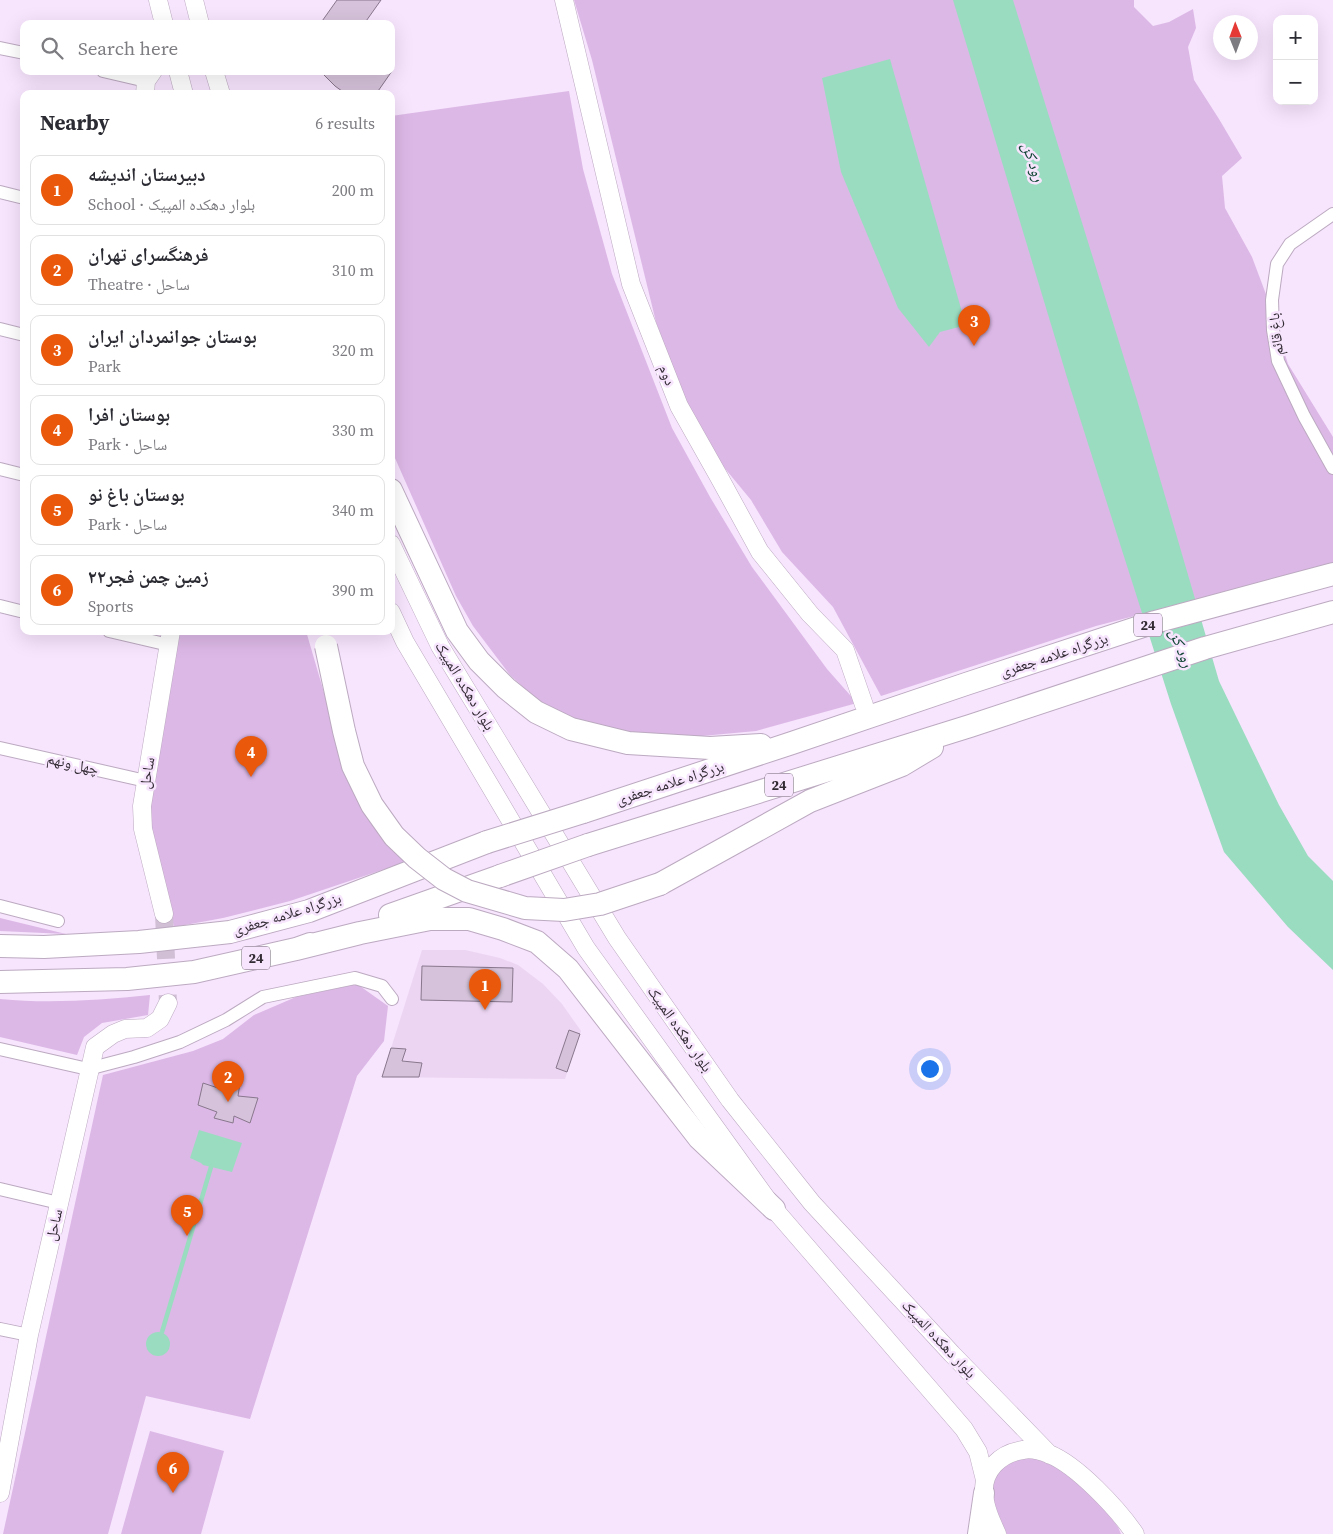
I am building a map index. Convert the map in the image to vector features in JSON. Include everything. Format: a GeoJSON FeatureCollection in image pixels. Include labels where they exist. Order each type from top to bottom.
{"type":"FeatureCollection","features":[{"type":"Feature","properties":{"kind":"highway"},"geometry":{"type":"LineString","coordinates":[[395,498],[458,631],[479,661],[506,688],[536,712],[571,729],[628,743],[710,748],[792,743]]}},
{"type":"Feature","properties":{"kind":"highway","name":"بزرگراه علامه جعفری"},"geometry":{"type":"LineString","coordinates":[[0,946],[44,947],[139,942],[230,932],[309,911],[487,842],[583,812],[966,684],[1155,622],[1333,574]]}},
{"type":"Feature","properties":{"kind":"highway","name":"24"},"geometry":{"type":"LineString","coordinates":[[0,982],[127,979],[194,972],[296,949],[588,845],[970,726],[1206,648],[1333,612]]}},
{"type":"Feature","properties":{"kind":"highway"},"geometry":{"type":"LineString","coordinates":[[325,639],[353,766],[372,805],[394,836],[417,858],[444,879],[467,891],[525,908],[564,910],[600,904],[660,884],[810,801],[902,764],[970,726]]}},
{"type":"Feature","properties":{"kind":"highway"},"geometry":{"type":"LineString","coordinates":[[296,949],[360,933],[430,919],[469,919],[537,942],[568,969],[699,1138],[774,1208]]}},
{"type":"Feature","properties":{"kind":"main road"},"geometry":{"type":"LineString","coordinates":[[158,0],[163,20]]}},
{"type":"Feature","properties":{"kind":"main road"},"geometry":{"type":"LineString","coordinates":[[194,0],[199,20]]}},
{"type":"Feature","properties":{"kind":"main road","name":"دوم"},"geometry":{"type":"LineString","coordinates":[[564,0],[631,284],[679,406],[760,552],[810,614],[846,650],[864,705]]}},
{"type":"Feature","properties":{"kind":"main road"},"geometry":{"type":"LineString","coordinates":[[179,75],[183,90]]}},
{"type":"Feature","properties":{"kind":"main road"},"geometry":{"type":"LineString","coordinates":[[215,75],[219,90]]}},
{"type":"Feature","properties":{"kind":"main road","name":"بلوار دهکده المپیک"},"geometry":{"type":"LineString","coordinates":[[395,552],[440,646],[617,938],[730,1100],[812,1203],[952,1354],[1050,1455]]}},
{"type":"Feature","properties":{"kind":"main road","name":"بلوار دهکده المپیک"},"geometry":{"type":"LineString","coordinates":[[395,621],[404,642],[586,948],[774,1208],[964,1429],[978,1452],[991,1520],[997,1534]]}},
{"type":"Feature","properties":{"kind":"main road","name":"ساحل"},"geometry":{"type":"LineString","coordinates":[[164,914],[143,829],[142,806],[170,638]]}},
{"type":"Feature","properties":{"kind":"main road","name":"ساحل"},"geometry":{"type":"LineString","coordinates":[[0,1493],[2,1467],[29,1335],[88,1069],[95,1047],[113,1034],[125,1029],[147,1028],[160,1019],[168,1003]]}},
{"type":"Feature","properties":{"kind":"main road"},"geometry":{"type":"LineString","coordinates":[[978,1534],[985,1487],[991,1467],[999,1459],[1011,1453],[1035,1450],[1061,1460],[1090,1484],[1112,1505],[1135,1534]]}},
{"type":"Feature","properties":{"kind":"street"},"geometry":{"type":"LineString","coordinates":[[0,48],[20,52]]}},
{"type":"Feature","properties":{"kind":"street"},"geometry":{"type":"LineString","coordinates":[[120,75],[148,82]]}},
{"type":"Feature","properties":{"kind":"street"},"geometry":{"type":"LineString","coordinates":[[0,192],[20,197]]}},
{"type":"Feature","properties":{"kind":"street","name":"باغ قائم"},"geometry":{"type":"LineString","coordinates":[[1333,214],[1290,244],[1277,264],[1272,300],[1273,330],[1278,361],[1304,416],[1333,468]]}},
{"type":"Feature","properties":{"kind":"street"},"geometry":{"type":"LineString","coordinates":[[0,329],[20,334]]}},
{"type":"Feature","properties":{"kind":"street"},"geometry":{"type":"LineString","coordinates":[[0,470],[20,474]]}},
{"type":"Feature","properties":{"kind":"street"},"geometry":{"type":"LineString","coordinates":[[0,606],[20,611]]}},
{"type":"Feature","properties":{"kind":"street"},"geometry":{"type":"LineString","coordinates":[[144,635],[170,638]]}},
{"type":"Feature","properties":{"kind":"street","name":"چهل ونهم"},"geometry":{"type":"LineString","coordinates":[[0,748],[146,781]]}},
{"type":"Feature","properties":{"kind":"street"},"geometry":{"type":"LineString","coordinates":[[0,906],[58,921]]}},
{"type":"Feature","properties":{"kind":"street"},"geometry":{"type":"LineString","coordinates":[[0,1050],[88,1069],[180,1042],[226,1020],[263,998],[355,978],[382,986],[392,999]]}},
{"type":"Feature","properties":{"kind":"street"},"geometry":{"type":"LineString","coordinates":[[0,1189],[59,1203]]}},
{"type":"Feature","properties":{"kind":"street"},"geometry":{"type":"LineString","coordinates":[[0,1329],[29,1335]]}},
{"type":"Feature","properties":{"kind":"shaded area"},"geometry":{"type":"Polygon","coordinates":[[[574,0],[1134,0],[1134,7],[1153,26],[1169,22],[1193,9],[1196,28],[1188,47],[1194,80],[1242,158],[1222,176],[1225,208],[1252,257],[1288,364],[1333,437],[1333,564],[1096,626],[881,696],[833,607],[782,552],[751,500],[708,448],[682,396],[656,322],[592,60],[574,0]]]}},
{"type":"Feature","properties":{"kind":"shaded area"},"geometry":{"type":"Polygon","coordinates":[[[569,91],[583,169],[612,274],[672,428],[752,567],[827,669],[857,703],[756,731],[702,736],[644,736],[597,728],[546,708],[510,675],[473,626],[456,596],[395,458],[395,115],[569,91]]]}},
{"type":"Feature","properties":{"kind":"shaded area"},"geometry":{"type":"Polygon","coordinates":[[[177,635],[307,635],[346,768],[406,862],[290,901],[223,918],[174,927],[147,811],[177,635]]]}},
{"type":"Feature","properties":{"kind":"shaded area"},"geometry":{"type":"Polygon","coordinates":[[[0,918],[66,934],[0,931],[0,918]]]}},
{"type":"Feature","properties":{"kind":"shaded area"},"geometry":{"type":"Polygon","coordinates":[[[422,950],[465,950],[500,958],[518,965],[543,984],[562,1004],[581,1031],[565,1079],[382,1077],[422,950]]]}},
{"type":"Feature","properties":{"kind":"shaded area"},"geometry":{"type":"Polygon","coordinates":[[[357,984],[388,1006],[384,1041],[357,1076],[250,1419],[146,1396],[108,1534],[3,1534],[103,1075],[193,1051],[223,1039],[254,1015],[296,997],[357,984]]]}},
{"type":"Feature","properties":{"kind":"shaded area"},"geometry":{"type":"Polygon","coordinates":[[[150,995],[148,1015],[102,1023],[84,1037],[77,1055],[0,1037],[0,999],[75,1001],[150,995]]]}},
{"type":"Feature","properties":{"kind":"shaded area"},"geometry":{"type":"Polygon","coordinates":[[[150,1431],[224,1451],[201,1534],[121,1534],[150,1431]]]}},
{"type":"Feature","properties":{"kind":"shaded area"},"geometry":{"type":"Polygon","coordinates":[[[1026,1457],[1039,1458],[1054,1464],[1097,1499],[1121,1534],[1007,1534],[995,1506],[993,1498],[994,1483],[998,1472],[1005,1466],[1026,1457]]]}},
{"type":"Feature","properties":{"kind":"water","name":"رود کن"},"geometry":{"type":"Polygon","coordinates":[[[953,0],[1013,0],[1137,400],[1219,681],[1279,805],[1308,856],[1333,881],[1333,970],[1288,927],[1224,852],[1171,704],[1069,384],[953,0]]]}},
{"type":"Feature","properties":{"kind":"water"},"geometry":{"type":"Polygon","coordinates":[[[890,59],[962,312],[959,327],[940,332],[929,347],[898,308],[841,172],[822,78],[890,59]]]}},
{"type":"Feature","properties":{"kind":"water"},"geometry":{"type":"Polygon","coordinates":[[[199,1130],[242,1143],[232,1172],[203,1165],[190,1158],[199,1130]]]}},
{"type":"Feature","properties":{"kind":"water"},"geometry":{"type":"Polygon","coordinates":[[[158,1332],[167,1335],[170,1344],[167,1353],[158,1356],[149,1353],[146,1344],[149,1335],[158,1332]]]}},
{"type":"Feature","properties":{"kind":"building"},"geometry":{"type":"Polygon","coordinates":[[[337,0],[381,0],[367,20],[323,20],[337,0]]]}},
{"type":"Feature","properties":{"kind":"building"},"geometry":{"type":"Polygon","coordinates":[[[324,75],[389,75],[379,90],[340,90],[324,75]]]}},
{"type":"Feature","properties":{"kind":"building"},"geometry":{"type":"Polygon","coordinates":[[[422,966],[513,968],[512,1002],[421,1000],[422,966]]]}},
{"type":"Feature","properties":{"kind":"building"},"geometry":{"type":"Polygon","coordinates":[[[569,1030],[580,1034],[567,1072],[556,1068],[569,1030]]]}},
{"type":"Feature","properties":{"kind":"building"},"geometry":{"type":"Polygon","coordinates":[[[391,1048],[406,1049],[402,1061],[422,1063],[419,1077],[382,1077],[391,1048]]]}},
{"type":"Feature","properties":{"kind":"building"},"geometry":{"type":"Polygon","coordinates":[[[228,1079],[240,1083],[238,1096],[258,1098],[250,1123],[234,1116],[233,1123],[214,1118],[217,1112],[198,1105],[203,1083],[224,1090],[228,1079]]]}},
{"type":"Feature","properties":{"kind":"waterway"},"geometry":{"type":"LineString","coordinates":[[162,1332],[211,1167]]}},
{"type":"Feature","properties":{"kind":"tunnel"},"geometry":{"type":"LineString","coordinates":[[164,914],[168,1003]]}},
{"type":"Feature","properties":{"kind":"place","name":"بوستان جوانمردان ایران"},"geometry":{"type":"Point","coordinates":[974,346]}},
{"type":"Feature","properties":{"kind":"place","name":"بوستان افرا"},"geometry":{"type":"Point","coordinates":[251,777]}},
{"type":"Feature","properties":{"kind":"place","name":"دبیرستان اندیشه"},"geometry":{"type":"Point","coordinates":[485,1010]}},
{"type":"Feature","properties":{"kind":"place","name":"فرهنگسرای تهران"},"geometry":{"type":"Point","coordinates":[228,1102]}},
{"type":"Feature","properties":{"kind":"place","name":"بوستان باغ نو"},"geometry":{"type":"Point","coordinates":[187,1236]}},
{"type":"Feature","properties":{"kind":"place","name":"زمین چمن فجر۲۲"},"geometry":{"type":"Point","coordinates":[173,1493]}}]}
